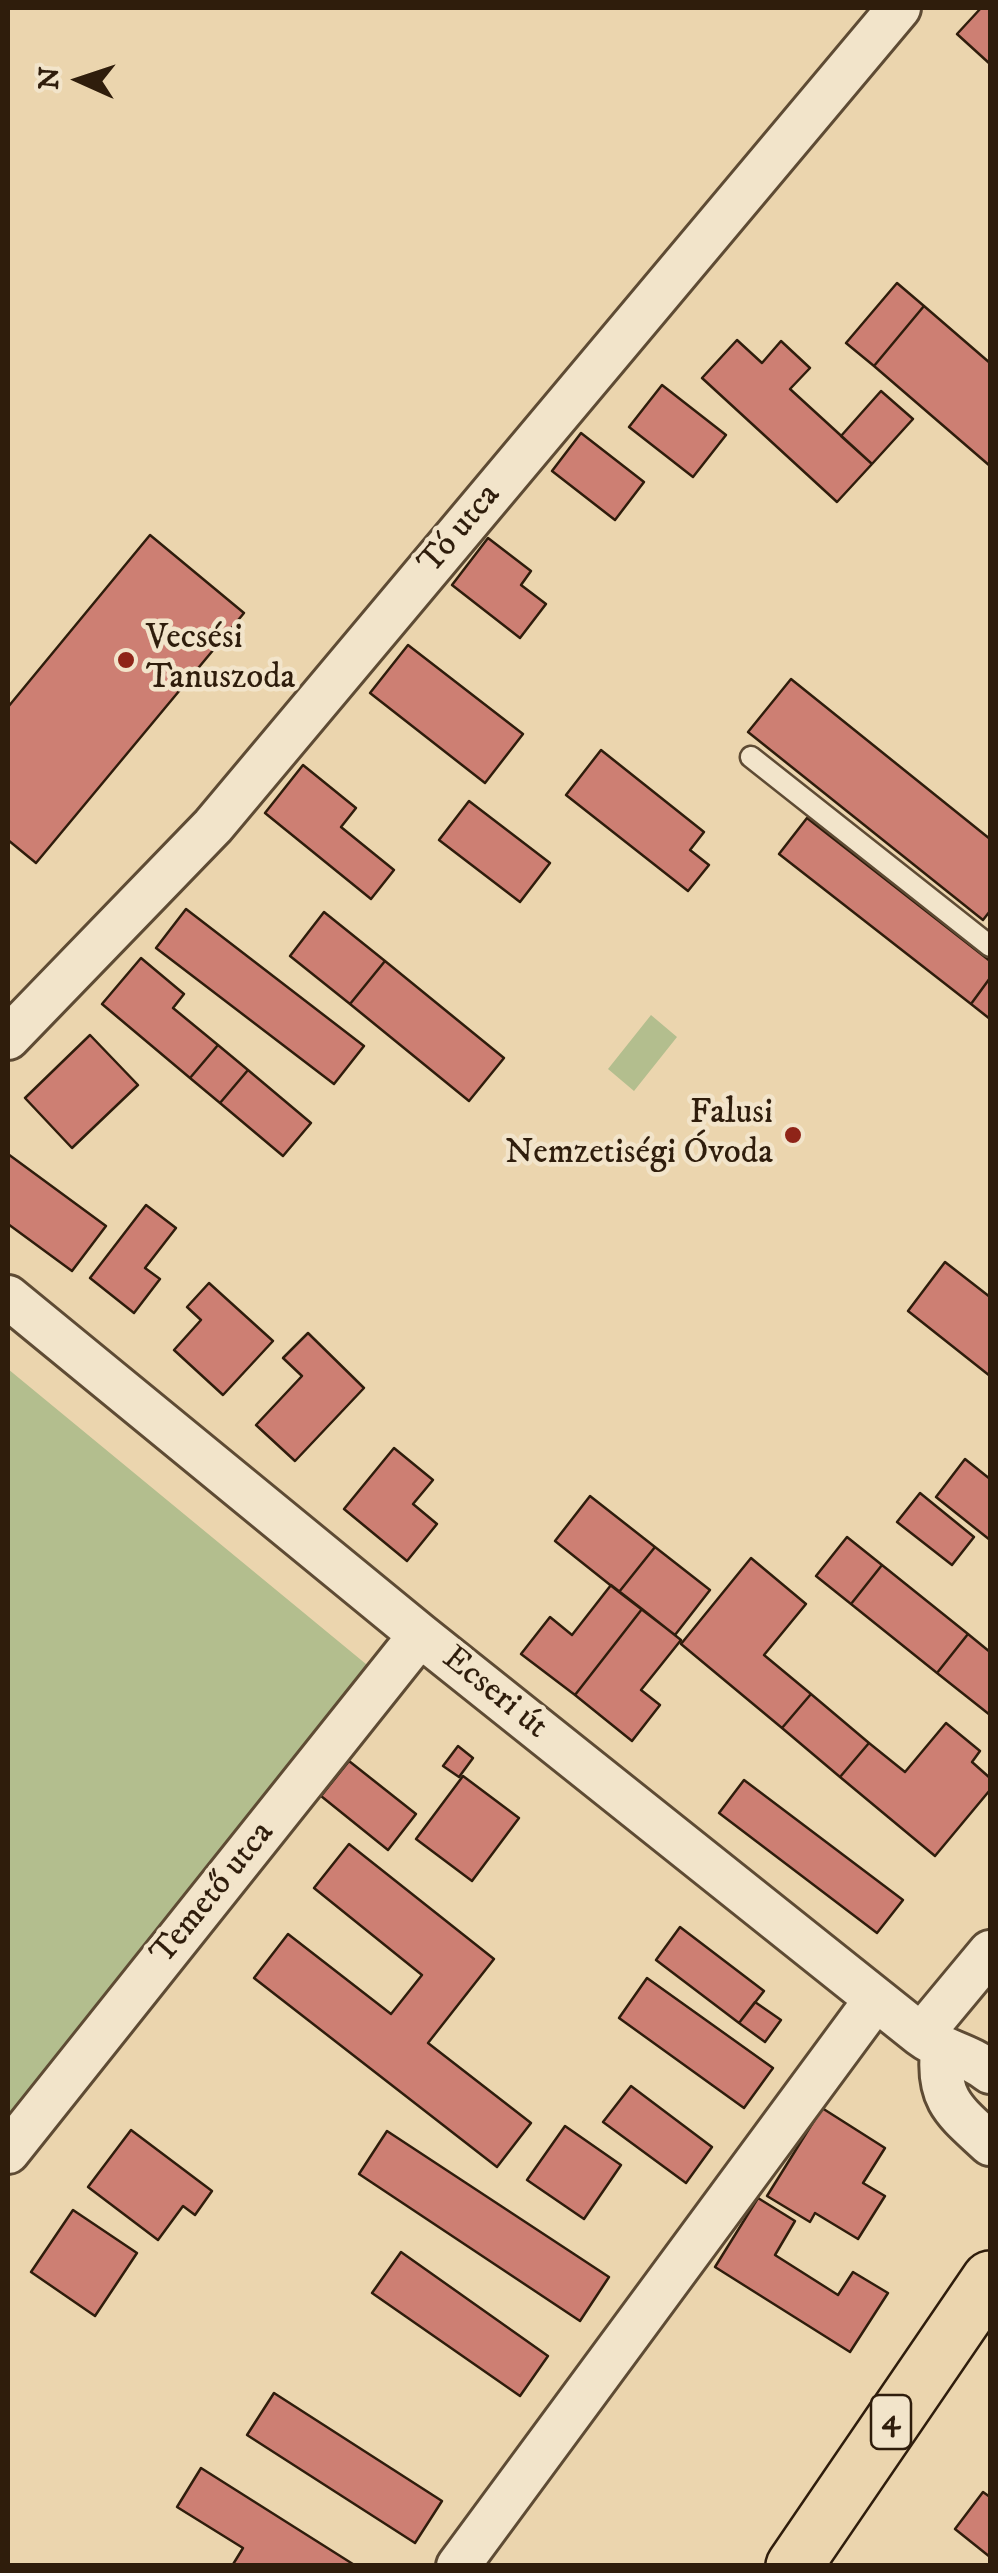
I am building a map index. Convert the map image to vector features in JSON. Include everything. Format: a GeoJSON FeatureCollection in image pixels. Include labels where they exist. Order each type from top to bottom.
{"type":"FeatureCollection","features":[{"type":"Feature","properties":{"kind":"main road","name":"4"},"geometry":{"type":"LineString","coordinates":[[794,2566],[990,2280]]}},
{"type":"Feature","properties":{"kind":"street","name":"Tó utca"},"geometry":{"type":"LineString","coordinates":[[8,1038],[214,826],[899,8]]}},
{"type":"Feature","properties":{"kind":"street","name":"Ecseri út"},"geometry":{"type":"LineString","coordinates":[[8,1297],[420,1636],[931,2043],[971,2057],[990,2072]]}},
{"type":"Feature","properties":{"kind":"street","name":"Temető utca"},"geometry":{"type":"LineString","coordinates":[[8,2152],[420,1636]]}},
{"type":"Feature","properties":{"kind":"street"},"geometry":{"type":"LineString","coordinates":[[990,1952],[931,2043],[939,2082],[951,2107],[990,2144]]}},
{"type":"Feature","properties":{"kind":"street"},"geometry":{"type":"LineString","coordinates":[[458,2566],[876,1999]]}},
{"type":"Feature","properties":{"kind":"lane"},"geometry":{"type":"LineString","coordinates":[[750,757],[990,946]]}},
{"type":"Feature","properties":{"kind":"green space"},"geometry":{"type":"Polygon","coordinates":[[[651,1015],[677,1037],[634,1091],[608,1069],[651,1015]]]}},
{"type":"Feature","properties":{"kind":"green space"},"geometry":{"type":"Polygon","coordinates":[[[8,1369],[372,1669],[8,2123],[8,1369]]]}},
{"type":"Feature","properties":{"kind":"building"},"geometry":{"type":"Polygon","coordinates":[[[981,8],[990,8],[990,64],[957,34],[981,8]]]}},
{"type":"Feature","properties":{"kind":"building"},"geometry":{"type":"Polygon","coordinates":[[[897,283],[924,306],[874,366],[846,343],[897,283]]]}},
{"type":"Feature","properties":{"kind":"building"},"geometry":{"type":"Polygon","coordinates":[[[924,306],[990,363],[990,466],[874,366],[924,306]]]}},
{"type":"Feature","properties":{"kind":"building"},"geometry":{"type":"Polygon","coordinates":[[[737,340],[762,363],[781,341],[810,368],[790,389],[872,464],[837,502],[702,378],[737,340]]]}},
{"type":"Feature","properties":{"kind":"building"},"geometry":{"type":"Polygon","coordinates":[[[662,385],[726,435],[693,477],[629,427],[662,385]]]}},
{"type":"Feature","properties":{"kind":"building"},"geometry":{"type":"Polygon","coordinates":[[[881,391],[913,419],[872,464],[841,436],[881,391]]]}},
{"type":"Feature","properties":{"kind":"building"},"geometry":{"type":"Polygon","coordinates":[[[581,433],[644,482],[615,520],[552,471],[581,433]]]}},
{"type":"Feature","properties":{"kind":"building","name":"Vecsési Tanuszoda"},"geometry":{"type":"Polygon","coordinates":[[[150,535],[244,613],[36,863],[8,840],[8,707],[150,535]]]}},
{"type":"Feature","properties":{"kind":"building"},"geometry":{"type":"Polygon","coordinates":[[[488,538],[531,571],[521,585],[546,604],[520,638],[452,585],[488,538]]]}},
{"type":"Feature","properties":{"kind":"building"},"geometry":{"type":"Polygon","coordinates":[[[408,645],[523,734],[485,783],[370,693],[408,645]]]}},
{"type":"Feature","properties":{"kind":"building"},"geometry":{"type":"Polygon","coordinates":[[[791,679],[990,839],[990,911],[983,920],[748,732],[791,679]]]}},
{"type":"Feature","properties":{"kind":"building"},"geometry":{"type":"Polygon","coordinates":[[[601,750],[704,832],[690,850],[709,865],[688,891],[566,795],[601,750]]]}},
{"type":"Feature","properties":{"kind":"building"},"geometry":{"type":"Polygon","coordinates":[[[303,765],[356,808],[341,827],[394,870],[371,899],[265,813],[303,765]]]}},
{"type":"Feature","properties":{"kind":"building"},"geometry":{"type":"Polygon","coordinates":[[[469,801],[550,863],[520,902],[439,840],[469,801]]]}},
{"type":"Feature","properties":{"kind":"building"},"geometry":{"type":"Polygon","coordinates":[[[807,818],[990,961],[990,978],[971,1004],[779,854],[807,818]]]}},
{"type":"Feature","properties":{"kind":"building"},"geometry":{"type":"Polygon","coordinates":[[[186,909],[364,1046],[334,1084],[156,948],[186,909]]]}},
{"type":"Feature","properties":{"kind":"building"},"geometry":{"type":"Polygon","coordinates":[[[324,912],[385,961],[350,1004],[290,956],[324,912]]]}},
{"type":"Feature","properties":{"kind":"building"},"geometry":{"type":"Polygon","coordinates":[[[141,958],[184,994],[173,1008],[218,1045],[190,1078],[102,1004],[141,958]]]}},
{"type":"Feature","properties":{"kind":"building"},"geometry":{"type":"Polygon","coordinates":[[[385,961],[504,1058],[469,1101],[350,1004],[385,961]]]}},
{"type":"Feature","properties":{"kind":"building"},"geometry":{"type":"Polygon","coordinates":[[[990,978],[990,1019],[971,1004],[990,978]]]}},
{"type":"Feature","properties":{"kind":"building"},"geometry":{"type":"Polygon","coordinates":[[[90,1035],[138,1085],[72,1148],[25,1098],[90,1035]]]}},
{"type":"Feature","properties":{"kind":"building"},"geometry":{"type":"Polygon","coordinates":[[[218,1045],[248,1070],[220,1103],[190,1078],[218,1045]]]}},
{"type":"Feature","properties":{"kind":"building"},"geometry":{"type":"Polygon","coordinates":[[[248,1070],[311,1123],[283,1156],[220,1103],[248,1070]]]}},
{"type":"Feature","properties":{"kind":"building"},"geometry":{"type":"Polygon","coordinates":[[[8,1154],[106,1226],[72,1271],[8,1224],[8,1154]]]}},
{"type":"Feature","properties":{"kind":"building"},"geometry":{"type":"Polygon","coordinates":[[[146,1205],[176,1228],[145,1268],[160,1279],[134,1313],[90,1278],[146,1205]]]}},
{"type":"Feature","properties":{"kind":"building"},"geometry":{"type":"Polygon","coordinates":[[[945,1262],[990,1297],[990,1376],[908,1311],[945,1262]]]}},
{"type":"Feature","properties":{"kind":"building"},"geometry":{"type":"Polygon","coordinates":[[[209,1283],[273,1341],[223,1395],[174,1350],[201,1320],[187,1307],[209,1283]]]}},
{"type":"Feature","properties":{"kind":"building"},"geometry":{"type":"Polygon","coordinates":[[[308,1333],[364,1388],[295,1461],[256,1425],[302,1376],[283,1358],[308,1333]]]}},
{"type":"Feature","properties":{"kind":"building"},"geometry":{"type":"Polygon","coordinates":[[[394,1448],[433,1480],[413,1504],[437,1524],[407,1561],[344,1509],[394,1448]]]}},
{"type":"Feature","properties":{"kind":"building"},"geometry":{"type":"Polygon","coordinates":[[[965,1459],[990,1479],[990,1540],[936,1497],[965,1459]]]}},
{"type":"Feature","properties":{"kind":"building"},"geometry":{"type":"Polygon","coordinates":[[[920,1493],[974,1537],[952,1565],[897,1522],[920,1493]]]}},
{"type":"Feature","properties":{"kind":"building"},"geometry":{"type":"Polygon","coordinates":[[[590,1496],[655,1547],[619,1592],[555,1541],[590,1496]]]}},
{"type":"Feature","properties":{"kind":"building"},"geometry":{"type":"Polygon","coordinates":[[[847,1537],[882,1565],[851,1604],[816,1576],[847,1537]]]}},
{"type":"Feature","properties":{"kind":"building"},"geometry":{"type":"Polygon","coordinates":[[[655,1547],[710,1590],[675,1635],[619,1592],[655,1547]]]}},
{"type":"Feature","properties":{"kind":"building"},"geometry":{"type":"Polygon","coordinates":[[[751,1558],[806,1604],[764,1655],[811,1694],[782,1728],[681,1644],[751,1558]]]}},
{"type":"Feature","properties":{"kind":"building"},"geometry":{"type":"Polygon","coordinates":[[[882,1565],[968,1634],[937,1673],[851,1604],[882,1565]]]}},
{"type":"Feature","properties":{"kind":"building"},"geometry":{"type":"Polygon","coordinates":[[[611,1585],[642,1609],[575,1695],[521,1654],[550,1617],[572,1635],[611,1585]]]}},
{"type":"Feature","properties":{"kind":"building"},"geometry":{"type":"Polygon","coordinates":[[[642,1609],[681,1640],[641,1690],[660,1705],[632,1741],[575,1695],[642,1609]]]}},
{"type":"Feature","properties":{"kind":"building"},"geometry":{"type":"Polygon","coordinates":[[[968,1634],[990,1652],[990,1715],[937,1673],[968,1634]]]}},
{"type":"Feature","properties":{"kind":"building"},"geometry":{"type":"Polygon","coordinates":[[[811,1694],[869,1743],[840,1777],[782,1728],[811,1694]]]}},
{"type":"Feature","properties":{"kind":"building"},"geometry":{"type":"Polygon","coordinates":[[[946,1723],[980,1751],[972,1762],[990,1778],[990,1790],[935,1856],[840,1777],[869,1743],[905,1772],[946,1723]]]}},
{"type":"Feature","properties":{"kind":"building"},"geometry":{"type":"Polygon","coordinates":[[[458,1746],[473,1758],[459,1777],[443,1766],[458,1746]]]}},
{"type":"Feature","properties":{"kind":"building"},"geometry":{"type":"Polygon","coordinates":[[[349,1761],[416,1814],[388,1850],[321,1796],[349,1761]]]}},
{"type":"Feature","properties":{"kind":"building"},"geometry":{"type":"Polygon","coordinates":[[[463,1776],[519,1818],[472,1881],[416,1839],[463,1776]]]}},
{"type":"Feature","properties":{"kind":"building"},"geometry":{"type":"Polygon","coordinates":[[[744,1780],[903,1900],[877,1933],[719,1813],[744,1780]]]}},
{"type":"Feature","properties":{"kind":"building"},"geometry":{"type":"Polygon","coordinates":[[[349,1844],[494,1959],[428,2043],[531,2123],[497,2167],[254,1978],[288,1934],[391,2014],[422,1975],[314,1888],[349,1844]]]}},
{"type":"Feature","properties":{"kind":"building"},"geometry":{"type":"Polygon","coordinates":[[[680,1927],[764,1991],[739,2023],[656,1960],[680,1927]]]}},
{"type":"Feature","properties":{"kind":"building"},"geometry":{"type":"Polygon","coordinates":[[[647,1978],[773,2068],[744,2108],[619,2018],[647,1978]]]}},
{"type":"Feature","properties":{"kind":"building"},"geometry":{"type":"Polygon","coordinates":[[[755,2002],[781,2020],[765,2042],[739,2023],[755,2002]]]}},
{"type":"Feature","properties":{"kind":"building"},"geometry":{"type":"Polygon","coordinates":[[[631,2086],[712,2147],[686,2183],[603,2122],[631,2086]]]}},
{"type":"Feature","properties":{"kind":"building"},"geometry":{"type":"Polygon","coordinates":[[[822,2108],[885,2148],[863,2183],[885,2196],[858,2239],[815,2213],[810,2222],[767,2196],[822,2108]]]}},
{"type":"Feature","properties":{"kind":"building"},"geometry":{"type":"Polygon","coordinates":[[[565,2126],[621,2165],[584,2219],[527,2180],[565,2126]]]}},
{"type":"Feature","properties":{"kind":"building"},"geometry":{"type":"Polygon","coordinates":[[[131,2130],[212,2191],[195,2215],[183,2206],[158,2240],[88,2187],[131,2130]]]}},
{"type":"Feature","properties":{"kind":"building"},"geometry":{"type":"Polygon","coordinates":[[[387,2131],[609,2277],[580,2321],[359,2174],[387,2131]]]}},
{"type":"Feature","properties":{"kind":"building"},"geometry":{"type":"Polygon","coordinates":[[[758,2198],[795,2221],[775,2255],[838,2295],[853,2272],[888,2293],[850,2352],[715,2267],[758,2198]]]}},
{"type":"Feature","properties":{"kind":"building"},"geometry":{"type":"Polygon","coordinates":[[[73,2210],[137,2253],[95,2316],[31,2272],[73,2210]]]}},
{"type":"Feature","properties":{"kind":"building"},"geometry":{"type":"Polygon","coordinates":[[[401,2252],[548,2356],[520,2396],[372,2293],[401,2252]]]}},
{"type":"Feature","properties":{"kind":"building"},"geometry":{"type":"Polygon","coordinates":[[[274,2393],[442,2501],[415,2543],[247,2435],[274,2393]]]}},
{"type":"Feature","properties":{"kind":"building"},"geometry":{"type":"Polygon","coordinates":[[[201,2468],[356,2566],[232,2566],[243,2548],[177,2507],[201,2468]]]}},
{"type":"Feature","properties":{"kind":"building"},"geometry":{"type":"Polygon","coordinates":[[[983,2492],[990,2497],[990,2557],[955,2529],[983,2492]]]}},
{"type":"Feature","properties":{"kind":"place","name":"Vecsési Tanuszoda"},"geometry":{"type":"Point","coordinates":[126,660]}},
{"type":"Feature","properties":{"kind":"place","name":"Falusi Nemzetiségi Óvoda"},"geometry":{"type":"Point","coordinates":[793,1135]}}]}
